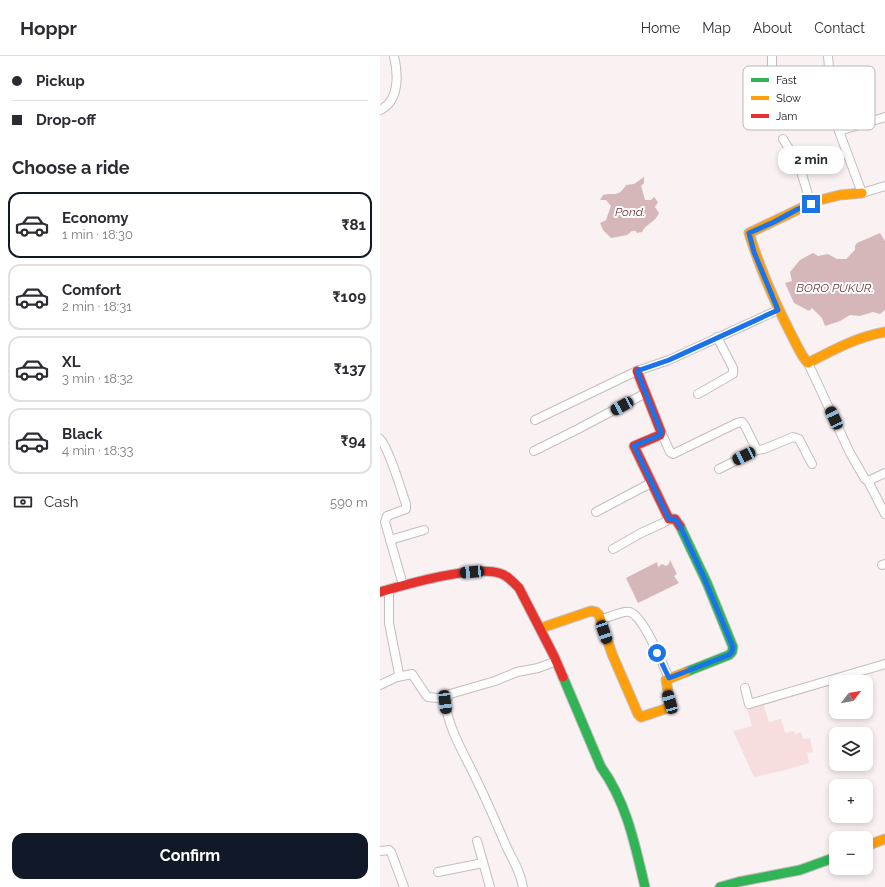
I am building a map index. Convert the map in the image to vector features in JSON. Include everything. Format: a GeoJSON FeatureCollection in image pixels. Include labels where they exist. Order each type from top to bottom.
{"type":"FeatureCollection","features":[{"type":"Feature","properties":{"kind":"street"},"geometry":{"type":"LineString","coordinates":[[380,110],[385,108],[392,99],[396,89],[397,70],[394,56]]}},
{"type":"Feature","properties":{"kind":"street"},"geometry":{"type":"LineString","coordinates":[[828,56],[829,66]]}},
{"type":"Feature","properties":{"kind":"street"},"geometry":{"type":"LineString","coordinates":[[875,120],[885,117]]}},
{"type":"Feature","properties":{"kind":"street"},"geometry":{"type":"LineString","coordinates":[[842,130],[839,131],[862,193]]}},
{"type":"Feature","properties":{"kind":"street"},"geometry":{"type":"LineString","coordinates":[[783,139],[799,165],[811,204]]}},
{"type":"Feature","properties":{"kind":"street"},"geometry":{"type":"LineString","coordinates":[[885,186],[862,193],[840,195],[816,201],[749,233],[754,252],[778,310],[808,363],[850,453],[885,514]]}},
{"type":"Feature","properties":{"kind":"street"},"geometry":{"type":"LineString","coordinates":[[535,420],[637,371],[669,360],[778,310]]}},
{"type":"Feature","properties":{"kind":"street"},"geometry":{"type":"LineString","coordinates":[[808,363],[843,345],[873,334],[885,332]]}},
{"type":"Feature","properties":{"kind":"street"},"geometry":{"type":"LineString","coordinates":[[698,394],[733,374],[733,368],[717,337]]}},
{"type":"Feature","properties":{"kind":"street"},"geometry":{"type":"LineString","coordinates":[[637,371],[661,432],[672,454],[737,422],[742,422],[745,426],[757,450]]}},
{"type":"Feature","properties":{"kind":"street"},"geometry":{"type":"LineString","coordinates":[[534,451],[578,430],[646,394]]}},
{"type":"Feature","properties":{"kind":"street"},"geometry":{"type":"LineString","coordinates":[[661,432],[660,435],[634,446],[669,519]]}},
{"type":"Feature","properties":{"kind":"street"},"geometry":{"type":"LineString","coordinates":[[719,469],[757,450],[764,449],[792,437],[797,437],[799,439],[812,464]]}},
{"type":"Feature","properties":{"kind":"street"},"geometry":{"type":"LineString","coordinates":[[380,439],[383,442],[390,459],[407,507],[404,510],[391,514],[385,518],[403,585]]}},
{"type":"Feature","properties":{"kind":"street"},"geometry":{"type":"LineString","coordinates":[[868,482],[885,473]]}},
{"type":"Feature","properties":{"kind":"street"},"geometry":{"type":"LineString","coordinates":[[596,512],[651,483]]}},
{"type":"Feature","properties":{"kind":"street"},"geometry":{"type":"LineString","coordinates":[[540,628],[591,611],[596,612],[599,615],[620,673],[640,717],[650,715],[670,706],[665,684],[666,680],[729,655],[732,652],[733,647],[702,573],[680,526],[675,519],[669,519],[613,549]]}},
{"type":"Feature","properties":{"kind":"street"},"geometry":{"type":"LineString","coordinates":[[390,540],[424,530]]}},
{"type":"Feature","properties":{"kind":"street"},"geometry":{"type":"LineString","coordinates":[[397,677],[399,674],[399,669],[389,624],[384,591],[403,585],[461,574],[483,572],[500,573],[510,578],[519,588],[557,661],[601,767],[610,777],[618,792],[629,826],[645,887]]}},
{"type":"Feature","properties":{"kind":"street"},"geometry":{"type":"LineString","coordinates":[[600,620],[625,611],[636,616],[645,628],[669,678]]}},
{"type":"Feature","properties":{"kind":"street"},"geometry":{"type":"LineString","coordinates":[[523,887],[519,870],[512,858],[478,781],[452,732],[445,702],[450,694],[495,681],[517,672],[538,668],[557,661]]}},
{"type":"Feature","properties":{"kind":"street"},"geometry":{"type":"LineString","coordinates":[[745,688],[750,704],[885,664]]}},
{"type":"Feature","properties":{"kind":"street"},"geometry":{"type":"LineString","coordinates":[[380,685],[397,677],[412,674],[428,697],[447,699]]}},
{"type":"Feature","properties":{"kind":"street"},"geometry":{"type":"LineString","coordinates":[[873,843],[885,839]]}},
{"type":"Feature","properties":{"kind":"street"},"geometry":{"type":"LineString","coordinates":[[477,841],[490,887]]}},
{"type":"Feature","properties":{"kind":"street"},"geometry":{"type":"LineString","coordinates":[[380,851],[389,850],[391,852],[404,887]]}},
{"type":"Feature","properties":{"kind":"street"},"geometry":{"type":"LineString","coordinates":[[720,887],[797,871],[829,860]]}},
{"type":"Feature","properties":{"kind":"street"},"geometry":{"type":"LineString","coordinates":[[438,872],[483,863]]}},
{"type":"Feature","properties":{"kind":"shaded area"},"geometry":{"type":"Polygon","coordinates":[[[762,700],[769,722],[781,719],[785,733],[794,731],[795,734],[801,732],[803,739],[810,738],[813,752],[807,753],[809,763],[754,777],[733,731],[752,726],[746,705],[762,700]]]}},
{"type":"Feature","properties":{"kind":"water","name":"Pond."},"geometry":{"type":"Polygon","coordinates":[[[644,177],[644,183],[641,186],[645,200],[651,200],[654,197],[658,202],[655,207],[659,213],[642,232],[637,233],[636,231],[632,231],[627,235],[611,238],[603,230],[600,223],[606,220],[611,206],[606,200],[600,200],[603,195],[621,192],[626,185],[634,184],[644,177]]]}},
{"type":"Feature","properties":{"kind":"water","name":"BORO PUKUR."},"geometry":{"type":"Polygon","coordinates":[[[880,233],[885,241],[885,310],[880,314],[873,312],[860,316],[850,315],[840,321],[825,326],[822,318],[812,308],[809,311],[794,303],[785,283],[792,281],[790,272],[800,260],[813,253],[818,256],[828,254],[837,259],[846,259],[855,250],[857,243],[880,233]]]}},
{"type":"Feature","properties":{"kind":"water"},"geometry":{"type":"Polygon","coordinates":[[[670,560],[677,574],[674,576],[679,583],[638,603],[626,578],[657,562],[658,567],[662,564],[666,566],[669,564],[670,560]]]}},
{"type":"Feature","properties":{"kind":"traffic: fast"},"geometry":{"type":"LineString","coordinates":[[680,526],[707,583],[733,647],[732,652],[729,655],[686,672]]}},
{"type":"Feature","properties":{"kind":"traffic: fast"},"geometry":{"type":"LineString","coordinates":[[563,677],[601,767],[610,781],[624,810],[634,840],[645,887]]}},
{"type":"Feature","properties":{"kind":"traffic: fast"},"geometry":{"type":"LineString","coordinates":[[720,887],[800,870],[829,860]]}},
{"type":"Feature","properties":{"kind":"traffic: slow"},"geometry":{"type":"LineString","coordinates":[[862,193],[840,195],[816,201],[749,233],[758,260],[774,298],[799,350],[808,363],[855,341],[885,332]]}},
{"type":"Feature","properties":{"kind":"traffic: slow"},"geometry":{"type":"LineString","coordinates":[[541,628],[591,611],[596,612],[599,615],[612,654],[638,714],[641,717],[668,708],[670,702],[666,680],[686,672]]}},
{"type":"Feature","properties":{"kind":"traffic: slow"},"geometry":{"type":"LineString","coordinates":[[873,843],[885,839]]}},
{"type":"Feature","properties":{"kind":"traffic: jam"},"geometry":{"type":"LineString","coordinates":[[637,371],[661,432],[660,435],[634,446],[669,519],[675,519],[680,526]]}},
{"type":"Feature","properties":{"kind":"traffic: jam"},"geometry":{"type":"LineString","coordinates":[[380,592],[423,580],[457,573],[488,571],[505,575],[519,588],[554,656],[563,677]]}},
{"type":"Feature","properties":{"kind":"route"},"geometry":{"type":"LineString","coordinates":[[657,653],[669,678],[729,655],[732,652],[733,647],[702,573],[680,526],[675,519],[669,519],[652,487],[634,446],[660,435],[661,432],[637,371],[669,360],[778,310],[754,252],[749,233],[811,204]]}}]}
